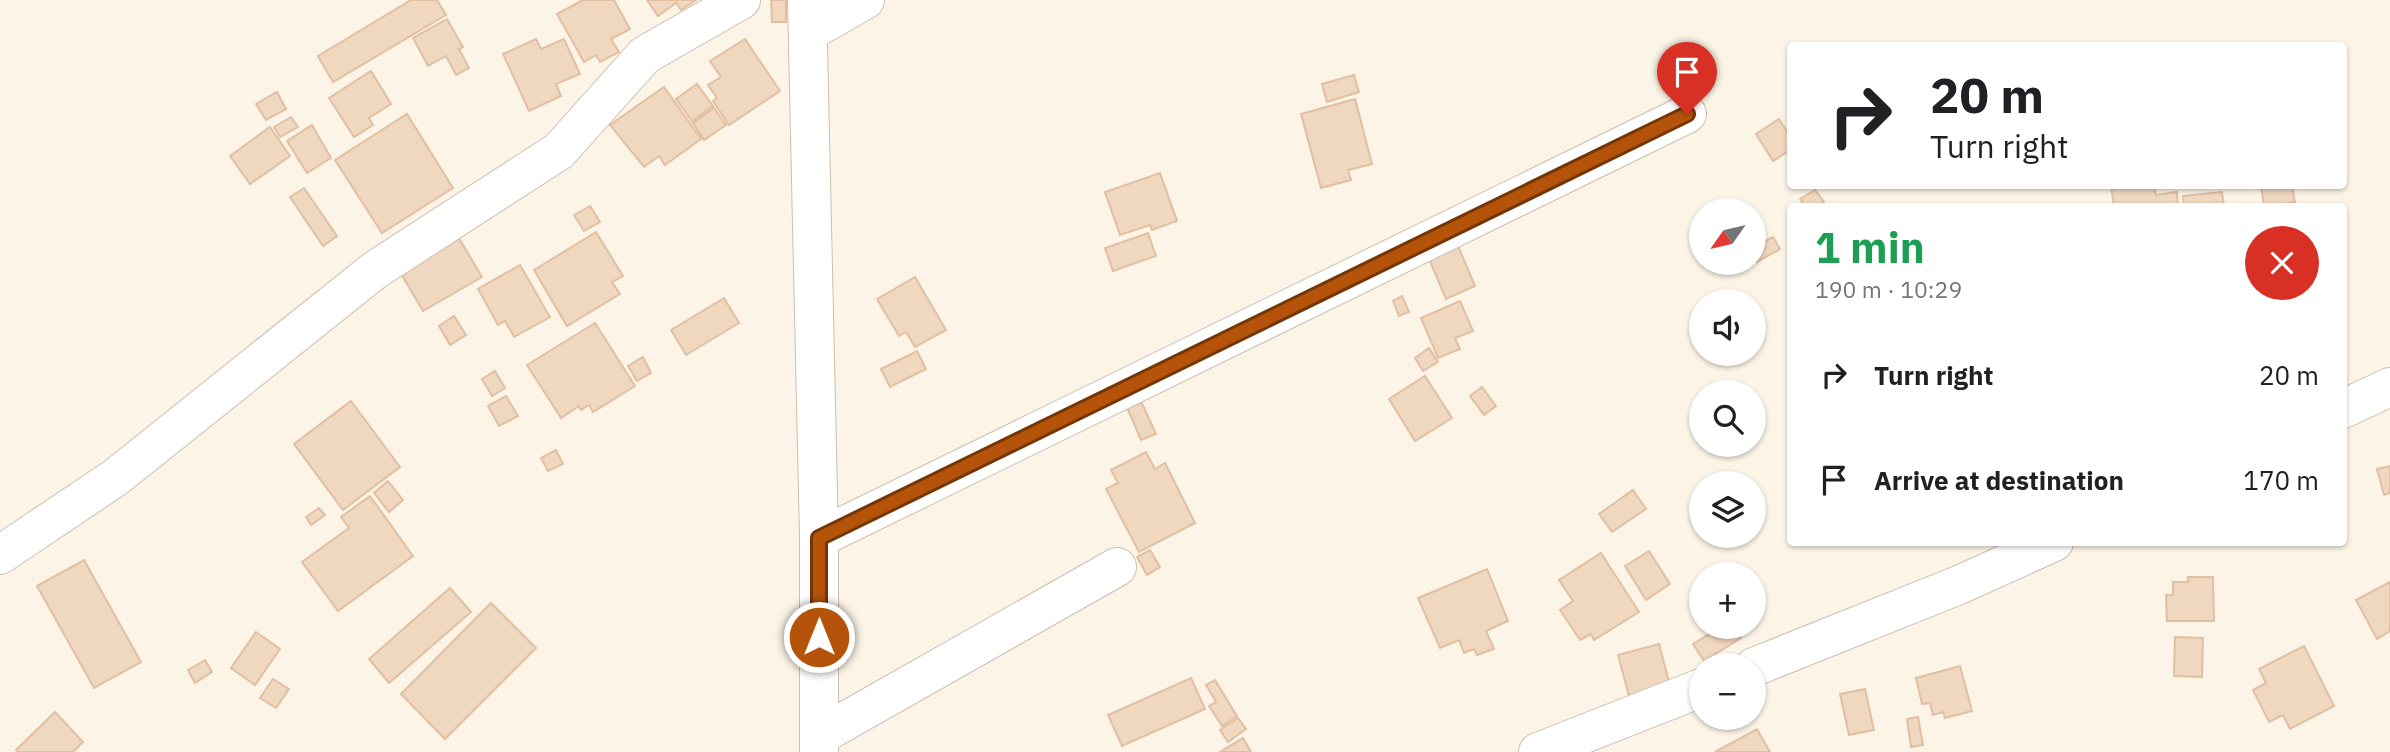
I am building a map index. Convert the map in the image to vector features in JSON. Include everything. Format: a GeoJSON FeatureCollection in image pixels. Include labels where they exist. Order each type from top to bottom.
{"type":"FeatureCollection","features":[{"type":"Feature","properties":{"kind":"street"},"geometry":{"type":"LineString","coordinates":[[0,555],[116,477],[375,270],[559,151],[645,55],[741,0]]}},
{"type":"Feature","properties":{"kind":"street"},"geometry":{"type":"LineString","coordinates":[[819,744],[819,538],[808,16],[865,0]]}},
{"type":"Feature","properties":{"kind":"street"},"geometry":{"type":"LineString","coordinates":[[819,538],[1687,114]]}},
{"type":"Feature","properties":{"kind":"street"},"geometry":{"type":"LineString","coordinates":[[2347,407],[2390,387]]}},
{"type":"Feature","properties":{"kind":"street"},"geometry":{"type":"LineString","coordinates":[[1766,662],[1959,585],[2045,546]]}},
{"type":"Feature","properties":{"kind":"street"},"geometry":{"type":"LineString","coordinates":[[819,744],[1117,567]]}},
{"type":"Feature","properties":{"kind":"street"},"geometry":{"type":"LineString","coordinates":[[1538,752],[1689,693]]}},
{"type":"Feature","properties":{"kind":"building"},"geometry":{"type":"Polygon","coordinates":[[[411,0],[437,0],[446,15],[333,82],[318,56],[411,0]]]}},
{"type":"Feature","properties":{"kind":"building"},"geometry":{"type":"Polygon","coordinates":[[[583,0],[614,0],[630,29],[611,39],[619,52],[600,62],[596,55],[584,62],[557,14],[583,0]]]}},
{"type":"Feature","properties":{"kind":"building"},"geometry":{"type":"Polygon","coordinates":[[[647,0],[696,0],[681,10],[676,3],[658,16],[647,0]]]}},
{"type":"Feature","properties":{"kind":"building"},"geometry":{"type":"Polygon","coordinates":[[[771,0],[786,0],[786,22],[772,22],[771,0]]]}},
{"type":"Feature","properties":{"kind":"building"},"geometry":{"type":"Polygon","coordinates":[[[447,19],[463,47],[459,49],[469,68],[456,75],[446,56],[428,66],[413,38],[447,19]]]}},
{"type":"Feature","properties":{"kind":"building"},"geometry":{"type":"Polygon","coordinates":[[[536,39],[541,49],[564,39],[580,74],[556,84],[561,96],[529,111],[503,54],[536,39]]]}},
{"type":"Feature","properties":{"kind":"building"},"geometry":{"type":"Polygon","coordinates":[[[745,39],[780,91],[729,125],[713,101],[717,98],[708,85],[721,77],[710,61],[745,39]]]}},
{"type":"Feature","properties":{"kind":"building"},"geometry":{"type":"Polygon","coordinates":[[[371,71],[391,104],[369,118],[373,125],[354,137],[329,98],[371,71]]]}},
{"type":"Feature","properties":{"kind":"building"},"geometry":{"type":"Polygon","coordinates":[[[1354,75],[1359,92],[1327,102],[1322,84],[1354,75]]]}},
{"type":"Feature","properties":{"kind":"building"},"geometry":{"type":"Polygon","coordinates":[[[697,84],[713,106],[692,121],[676,99],[697,84]]]}},
{"type":"Feature","properties":{"kind":"building"},"geometry":{"type":"Polygon","coordinates":[[[664,87],[701,139],[665,165],[659,156],[644,167],[610,125],[664,87]]]}},
{"type":"Feature","properties":{"kind":"building"},"geometry":{"type":"Polygon","coordinates":[[[277,92],[286,109],[266,120],[256,104],[277,92]]]}},
{"type":"Feature","properties":{"kind":"building"},"geometry":{"type":"Polygon","coordinates":[[[1355,99],[1372,164],[1348,170],[1351,180],[1321,188],[1301,114],[1355,99]]]}},
{"type":"Feature","properties":{"kind":"building"},"geometry":{"type":"Polygon","coordinates":[[[714,108],[726,125],[704,140],[693,123],[714,108]]]}},
{"type":"Feature","properties":{"kind":"building"},"geometry":{"type":"Polygon","coordinates":[[[407,114],[453,188],[382,233],[335,160],[407,114]]]}},
{"type":"Feature","properties":{"kind":"building"},"geometry":{"type":"Polygon","coordinates":[[[291,117],[298,127],[280,137],[274,127],[291,117]]]}},
{"type":"Feature","properties":{"kind":"building"},"geometry":{"type":"Polygon","coordinates":[[[1779,119],[1787,131],[1787,152],[1773,161],[1756,134],[1779,119]]]}},
{"type":"Feature","properties":{"kind":"building"},"geometry":{"type":"Polygon","coordinates":[[[312,125],[331,158],[307,173],[287,141],[312,125]]]}},
{"type":"Feature","properties":{"kind":"building"},"geometry":{"type":"Polygon","coordinates":[[[270,127],[290,156],[250,184],[230,156],[270,127]]]}},
{"type":"Feature","properties":{"kind":"building"},"geometry":{"type":"Polygon","coordinates":[[[1160,173],[1177,221],[1152,230],[1150,225],[1120,235],[1105,192],[1160,173]]]}},
{"type":"Feature","properties":{"kind":"building"},"geometry":{"type":"Polygon","coordinates":[[[304,188],[337,236],[323,246],[290,197],[304,188]]]}},
{"type":"Feature","properties":{"kind":"building"},"geometry":{"type":"Polygon","coordinates":[[[2111,189],[2155,189],[2156,195],[2177,192],[2178,203],[2114,203],[2111,189]]]}},
{"type":"Feature","properties":{"kind":"building"},"geometry":{"type":"Polygon","coordinates":[[[2261,189],[2293,189],[2295,202],[2264,203],[2261,189]]]}},
{"type":"Feature","properties":{"kind":"building"},"geometry":{"type":"Polygon","coordinates":[[[1815,190],[1824,202],[1803,203],[1800,199],[1815,190]]]}},
{"type":"Feature","properties":{"kind":"building"},"geometry":{"type":"Polygon","coordinates":[[[2222,192],[2224,203],[2184,203],[2183,196],[2222,192]]]}},
{"type":"Feature","properties":{"kind":"building"},"geometry":{"type":"Polygon","coordinates":[[[590,206],[600,222],[584,231],[574,215],[590,206]]]}},
{"type":"Feature","properties":{"kind":"building"},"geometry":{"type":"Polygon","coordinates":[[[596,232],[623,276],[612,282],[620,294],[567,326],[534,270],[596,232]]]}},
{"type":"Feature","properties":{"kind":"building"},"geometry":{"type":"Polygon","coordinates":[[[456,233],[482,277],[423,311],[397,267],[456,233]]]}},
{"type":"Feature","properties":{"kind":"building"},"geometry":{"type":"Polygon","coordinates":[[[1148,233],[1156,256],[1113,271],[1105,248],[1148,233]]]}},
{"type":"Feature","properties":{"kind":"building"},"geometry":{"type":"Polygon","coordinates":[[[1773,237],[1780,249],[1766,257],[1766,241],[1773,237]]]}},
{"type":"Feature","properties":{"kind":"building"},"geometry":{"type":"Polygon","coordinates":[[[1458,246],[1475,286],[1446,299],[1429,259],[1458,246]]]}},
{"type":"Feature","properties":{"kind":"building"},"geometry":{"type":"Polygon","coordinates":[[[520,265],[550,317],[514,337],[505,321],[498,325],[478,289],[520,265]]]}},
{"type":"Feature","properties":{"kind":"building"},"geometry":{"type":"Polygon","coordinates":[[[915,277],[946,330],[915,347],[906,332],[899,336],[877,299],[915,277]]]}},
{"type":"Feature","properties":{"kind":"building"},"geometry":{"type":"Polygon","coordinates":[[[1402,296],[1409,312],[1399,316],[1393,301],[1402,296]]]}},
{"type":"Feature","properties":{"kind":"building"},"geometry":{"type":"Polygon","coordinates":[[[724,298],[739,323],[686,355],[671,330],[724,298]]]}},
{"type":"Feature","properties":{"kind":"building"},"geometry":{"type":"Polygon","coordinates":[[[1460,301],[1473,331],[1455,338],[1460,349],[1438,358],[1421,318],[1460,301]]]}},
{"type":"Feature","properties":{"kind":"building"},"geometry":{"type":"Polygon","coordinates":[[[454,316],[466,335],[450,345],[439,326],[454,316]]]}},
{"type":"Feature","properties":{"kind":"building"},"geometry":{"type":"Polygon","coordinates":[[[595,323],[635,386],[593,412],[589,405],[581,410],[579,406],[561,418],[527,365],[595,323]]]}},
{"type":"Feature","properties":{"kind":"building"},"geometry":{"type":"Polygon","coordinates":[[[1429,348],[1438,362],[1423,371],[1415,358],[1429,348]]]}},
{"type":"Feature","properties":{"kind":"building"},"geometry":{"type":"Polygon","coordinates":[[[917,351],[926,369],[890,387],[881,369],[917,351]]]}},
{"type":"Feature","properties":{"kind":"building"},"geometry":{"type":"Polygon","coordinates":[[[643,357],[651,373],[637,381],[628,366],[643,357]]]}},
{"type":"Feature","properties":{"kind":"building"},"geometry":{"type":"Polygon","coordinates":[[[495,371],[505,388],[492,396],[482,379],[495,371]]]}},
{"type":"Feature","properties":{"kind":"building"},"geometry":{"type":"Polygon","coordinates":[[[1425,376],[1452,418],[1415,441],[1389,399],[1425,376]]]}},
{"type":"Feature","properties":{"kind":"building"},"geometry":{"type":"Polygon","coordinates":[[[1482,387],[1496,406],[1484,415],[1470,396],[1482,387]]]}},
{"type":"Feature","properties":{"kind":"building"},"geometry":{"type":"Polygon","coordinates":[[[506,396],[518,416],[499,426],[488,406],[506,396]]]}},
{"type":"Feature","properties":{"kind":"building"},"geometry":{"type":"Polygon","coordinates":[[[1140,399],[1156,434],[1141,440],[1126,405],[1140,399]]]}},
{"type":"Feature","properties":{"kind":"building"},"geometry":{"type":"Polygon","coordinates":[[[351,401],[400,467],[343,510],[294,444],[351,401]]]}},
{"type":"Feature","properties":{"kind":"building"},"geometry":{"type":"Polygon","coordinates":[[[556,450],[563,464],[548,471],[541,458],[556,450]]]}},
{"type":"Feature","properties":{"kind":"building"},"geometry":{"type":"Polygon","coordinates":[[[1146,452],[1155,469],[1165,463],[1195,523],[1139,552],[1106,489],[1118,483],[1111,470],[1146,452]]]}},
{"type":"Feature","properties":{"kind":"building"},"geometry":{"type":"Polygon","coordinates":[[[2390,466],[2390,493],[2384,495],[2377,469],[2390,466]]]}},
{"type":"Feature","properties":{"kind":"building"},"geometry":{"type":"Polygon","coordinates":[[[388,481],[403,500],[389,512],[374,493],[388,481]]]}},
{"type":"Feature","properties":{"kind":"building"},"geometry":{"type":"Polygon","coordinates":[[[1633,490],[1646,509],[1612,532],[1599,514],[1633,490]]]}},
{"type":"Feature","properties":{"kind":"building"},"geometry":{"type":"Polygon","coordinates":[[[370,496],[413,556],[338,611],[302,562],[349,528],[341,517],[370,496]]]}},
{"type":"Feature","properties":{"kind":"building"},"geometry":{"type":"Polygon","coordinates":[[[319,508],[325,515],[311,525],[306,517],[319,508]]]}},
{"type":"Feature","properties":{"kind":"building"},"geometry":{"type":"Polygon","coordinates":[[[1150,550],[1160,567],[1147,575],[1137,557],[1150,550]]]}},
{"type":"Feature","properties":{"kind":"building"},"geometry":{"type":"Polygon","coordinates":[[[1649,551],[1670,584],[1646,600],[1625,566],[1649,551]]]}},
{"type":"Feature","properties":{"kind":"building"},"geometry":{"type":"Polygon","coordinates":[[[1601,553],[1639,612],[1594,640],[1591,634],[1580,640],[1560,610],[1573,601],[1559,580],[1601,553]]]}},
{"type":"Feature","properties":{"kind":"building"},"geometry":{"type":"Polygon","coordinates":[[[84,560],[141,662],[94,688],[37,586],[84,560]]]}},
{"type":"Feature","properties":{"kind":"building"},"geometry":{"type":"Polygon","coordinates":[[[1487,569],[1508,621],[1486,631],[1494,649],[1477,655],[1474,649],[1464,653],[1459,640],[1440,648],[1418,598],[1487,569]]]}},
{"type":"Feature","properties":{"kind":"building"},"geometry":{"type":"Polygon","coordinates":[[[2188,577],[2213,577],[2214,621],[2167,621],[2166,595],[2173,595],[2173,582],[2188,582],[2188,577]]]}},
{"type":"Feature","properties":{"kind":"building"},"geometry":{"type":"Polygon","coordinates":[[[2390,582],[2390,631],[2377,639],[2356,600],[2390,582]]]}},
{"type":"Feature","properties":{"kind":"building"},"geometry":{"type":"Polygon","coordinates":[[[450,588],[471,612],[389,683],[369,659],[450,588]]]}},
{"type":"Feature","properties":{"kind":"building"},"geometry":{"type":"Polygon","coordinates":[[[491,603],[536,648],[445,739],[401,694],[491,603]]]}},
{"type":"Feature","properties":{"kind":"building"},"geometry":{"type":"Polygon","coordinates":[[[256,632],[280,649],[255,685],[231,668],[256,632]]]}},
{"type":"Feature","properties":{"kind":"building"},"geometry":{"type":"Polygon","coordinates":[[[2175,637],[2203,638],[2202,677],[2174,676],[2175,637]]]}},
{"type":"Feature","properties":{"kind":"building"},"geometry":{"type":"Polygon","coordinates":[[[1701,639],[1739,639],[1717,653],[1699,653],[1693,644],[1701,639]]]}},
{"type":"Feature","properties":{"kind":"building"},"geometry":{"type":"Polygon","coordinates":[[[1659,644],[1671,689],[1630,700],[1618,655],[1659,644]]]}},
{"type":"Feature","properties":{"kind":"building"},"geometry":{"type":"Polygon","coordinates":[[[2304,646],[2334,706],[2290,729],[2283,715],[2269,722],[2253,690],[2266,683],[2259,669],[2304,646]]]}},
{"type":"Feature","properties":{"kind":"building"},"geometry":{"type":"Polygon","coordinates":[[[205,660],[212,672],[195,683],[188,670],[205,660]]]}},
{"type":"Feature","properties":{"kind":"building"},"geometry":{"type":"Polygon","coordinates":[[[1960,666],[1972,711],[1945,718],[1943,712],[1933,715],[1930,703],[1922,704],[1916,678],[1960,666]]]}},
{"type":"Feature","properties":{"kind":"building"},"geometry":{"type":"Polygon","coordinates":[[[1191,678],[1205,709],[1122,746],[1108,715],[1191,678]]]}},
{"type":"Feature","properties":{"kind":"building"},"geometry":{"type":"Polygon","coordinates":[[[273,679],[289,689],[276,708],[260,698],[273,679]]]}},
{"type":"Feature","properties":{"kind":"building"},"geometry":{"type":"Polygon","coordinates":[[[1215,680],[1237,716],[1222,726],[1209,706],[1216,702],[1206,685],[1215,680]]]}},
{"type":"Feature","properties":{"kind":"building"},"geometry":{"type":"Polygon","coordinates":[[[1865,689],[1874,730],[1849,735],[1840,694],[1865,689]]]}},
{"type":"Feature","properties":{"kind":"building"},"geometry":{"type":"Polygon","coordinates":[[[55,712],[83,742],[73,752],[18,752],[16,750],[55,712]]]}},
{"type":"Feature","properties":{"kind":"building"},"geometry":{"type":"Polygon","coordinates":[[[1918,717],[1923,745],[1911,747],[1907,719],[1918,717]]]}},
{"type":"Feature","properties":{"kind":"building"},"geometry":{"type":"Polygon","coordinates":[[[1238,718],[1246,729],[1228,742],[1220,730],[1238,718]]]}},
{"type":"Feature","properties":{"kind":"building"},"geometry":{"type":"Polygon","coordinates":[[[1758,730],[1770,752],[1715,752],[1758,730]]]}},
{"type":"Feature","properties":{"kind":"building"},"geometry":{"type":"Polygon","coordinates":[[[1243,738],[1251,752],[1220,752],[1243,738]]]}},
{"type":"Feature","properties":{"kind":"route"},"geometry":{"type":"LineString","coordinates":[[819,637],[819,538],[1687,114]]}}]}
